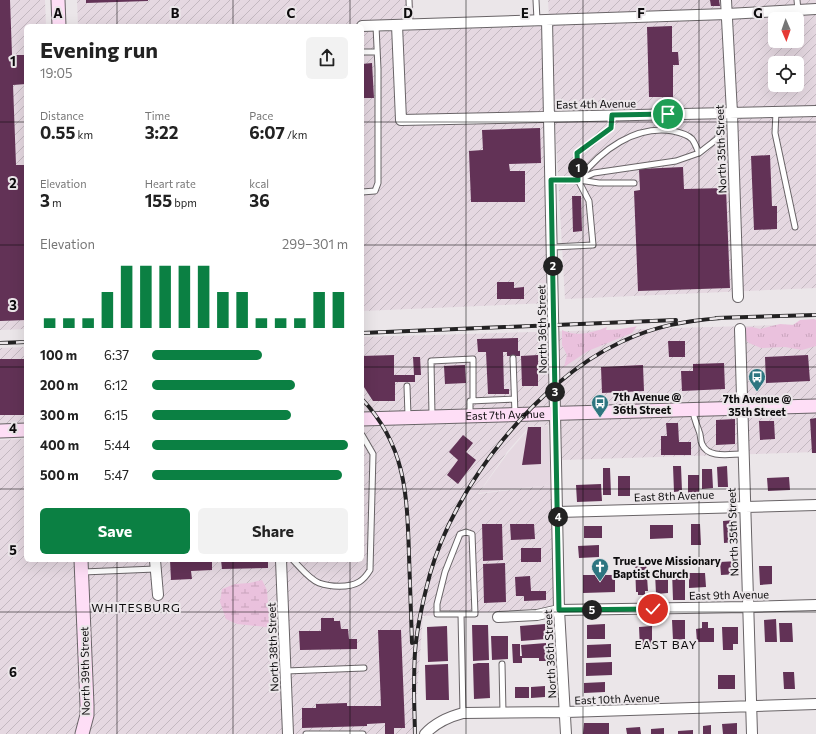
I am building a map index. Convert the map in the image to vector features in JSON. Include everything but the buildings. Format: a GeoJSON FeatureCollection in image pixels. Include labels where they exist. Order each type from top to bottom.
{"type":"FeatureCollection","features":[{"type":"Feature","properties":{"kind":"street"},"geometry":{"type":"LineString","coordinates":[[58,0],[58,24]]}},
{"type":"Feature","properties":{"kind":"street","name":"North 35th Street"},"geometry":{"type":"LineString","coordinates":[[726,0],[728,113],[738,297]]}},
{"type":"Feature","properties":{"kind":"street"},"geometry":{"type":"LineString","coordinates":[[364,26],[726,14],[798,5],[816,9]]}},
{"type":"Feature","properties":{"kind":"street","name":"North 36th Street"},"geometry":{"type":"LineString","coordinates":[[542,20],[549,117],[559,610],[566,712],[566,734]]}},
{"type":"Feature","properties":{"kind":"street","name":"East 4th Avenue"},"geometry":{"type":"LineString","coordinates":[[397,25],[401,120],[816,111]]}},
{"type":"Feature","properties":{"kind":"street","name":"North 35th Street"},"geometry":{"type":"LineString","coordinates":[[740,329],[741,408],[752,734]]}},
{"type":"Feature","properties":{"kind":"street","name":"East 7th Avenue"},"geometry":{"type":"LineString","coordinates":[[364,419],[816,406]]}},
{"type":"Feature","properties":{"kind":"street"},"geometry":{"type":"LineString","coordinates":[[0,431],[24,430]]}},
{"type":"Feature","properties":{"kind":"street","name":"East 8th Avenue"},"geometry":{"type":"LineString","coordinates":[[558,512],[816,505]]}},
{"type":"Feature","properties":{"kind":"street","name":"North 38th Street"},"geometry":{"type":"LineString","coordinates":[[281,562],[288,734]]}},
{"type":"Feature","properties":{"kind":"street"},"geometry":{"type":"LineString","coordinates":[[155,565],[158,595]]}},
{"type":"Feature","properties":{"kind":"street","name":"North 39th Street"},"geometry":{"type":"LineString","coordinates":[[82,566],[87,705],[87,715],[82,734]]}},
{"type":"Feature","properties":{"kind":"street","name":"East 9th Avenue"},"geometry":{"type":"LineString","coordinates":[[498,617],[537,615],[559,610],[816,605]]}},
{"type":"Feature","properties":{"kind":"street","name":"East 10th Avenue"},"geometry":{"type":"LineString","coordinates":[[425,734],[439,722],[463,713],[566,712],[816,704]]}},
{"type":"Feature","properties":{"kind":"lane"},"geometry":{"type":"LineString","coordinates":[[408,0],[410,25]]}},
{"type":"Feature","properties":{"kind":"lane"},"geometry":{"type":"LineString","coordinates":[[536,0],[542,20]]}},
{"type":"Feature","properties":{"kind":"lane"},"geometry":{"type":"LineString","coordinates":[[364,192],[375,191],[378,183],[376,26]]}},
{"type":"Feature","properties":{"kind":"lane"},"geometry":{"type":"LineString","coordinates":[[364,52],[377,52]]}},
{"type":"Feature","properties":{"kind":"lane"},"geometry":{"type":"LineString","coordinates":[[776,112],[775,133],[795,227]]}},
{"type":"Feature","properties":{"kind":"lane"},"geometry":{"type":"LineString","coordinates":[[578,180],[594,173],[676,161],[699,153],[717,139],[728,113]]}},
{"type":"Feature","properties":{"kind":"lane"},"geometry":{"type":"LineString","coordinates":[[552,247],[592,245],[589,201],[578,180],[577,153],[611,128],[612,115]]}},
{"type":"Feature","properties":{"kind":"lane"},"geometry":{"type":"LineString","coordinates":[[578,180],[588,166],[614,145],[632,135],[645,132],[666,130],[679,132],[692,139],[699,153]]}},
{"type":"Feature","properties":{"kind":"lane"},"geometry":{"type":"LineString","coordinates":[[551,180],[578,180],[599,183],[634,183]]}},
{"type":"Feature","properties":{"kind":"lane"},"geometry":{"type":"LineString","coordinates":[[512,358],[515,414]]}},
{"type":"Feature","properties":{"kind":"lane"},"geometry":{"type":"LineString","coordinates":[[432,416],[431,361],[473,359],[473,400],[470,401],[470,415]]}},
{"type":"Feature","properties":{"kind":"lane"},"geometry":{"type":"LineString","coordinates":[[407,386],[408,417]]}},
{"type":"Feature","properties":{"kind":"lane"},"geometry":{"type":"LineString","coordinates":[[473,400],[514,399]]}},
{"type":"Feature","properties":{"kind":"lane"},"geometry":{"type":"LineString","coordinates":[[694,410],[694,421],[700,432],[702,444],[705,449],[719,455],[743,454]]}},
{"type":"Feature","properties":{"kind":"lane"},"geometry":{"type":"LineString","coordinates":[[295,562],[309,576],[319,583],[338,586],[360,582],[370,570],[373,454],[364,438]]}},
{"type":"Feature","properties":{"kind":"lane"},"geometry":{"type":"LineString","coordinates":[[466,532],[472,534],[475,614],[461,614],[437,614],[437,604],[445,572],[460,534],[466,532]]}},
{"type":"Feature","properties":{"kind":"lane"},"geometry":{"type":"LineString","coordinates":[[82,566],[155,565]]}},
{"type":"Feature","properties":{"kind":"lane"},"geometry":{"type":"LineString","coordinates":[[461,614],[463,713]]}},
{"type":"Feature","properties":{"kind":"lane"},"geometry":{"type":"LineString","coordinates":[[502,664],[503,713]]}},
{"type":"Feature","properties":{"kind":"lane"},"geometry":{"type":"LineString","coordinates":[[286,671],[364,668]]}},
{"type":"Feature","properties":{"kind":"lane"},"geometry":{"type":"LineString","coordinates":[[306,734],[363,734]]}},
{"type":"Feature","properties":{"kind":"shaded area"},"geometry":{"type":"Polygon","coordinates":[[[0,0],[45,0],[46,24],[24,24],[24,329],[0,330],[0,0]]]}},
{"type":"Feature","properties":{"kind":"shaded area"},"geometry":{"type":"Polygon","coordinates":[[[77,0],[413,0],[414,22],[364,24],[78,24],[77,0]]]}},
{"type":"Feature","properties":{"kind":"shaded area"},"geometry":{"type":"Polygon","coordinates":[[[548,0],[816,0],[816,288],[565,299],[548,0]]]}},
{"type":"Feature","properties":{"kind":"shaded area"},"geometry":{"type":"Polygon","coordinates":[[[544,26],[549,303],[364,311],[364,32],[544,26]]]}},
{"type":"Feature","properties":{"kind":"shaded area"},"geometry":{"type":"Polygon","coordinates":[[[816,324],[816,452],[561,460],[560,425],[530,426],[507,452],[478,494],[551,485],[555,608],[423,616],[414,734],[0,734],[0,440],[24,439],[24,562],[364,562],[364,337],[816,324]]]}},
{"type":"Feature","properties":{"kind":"shaded area"},"geometry":{"type":"Polygon","coordinates":[[[24,347],[24,429],[0,430],[0,348],[24,347]]]}},
{"type":"Feature","properties":{"kind":"shaded area"},"geometry":{"type":"Polygon","coordinates":[[[531,426],[548,426],[551,485],[479,493],[507,454],[531,426]]]}},
{"type":"Feature","properties":{"kind":"green space"},"geometry":{"type":"Polygon","coordinates":[[[800,320],[816,320],[816,346],[802,350],[785,347],[761,348],[749,343],[746,340],[742,328],[752,327],[760,329],[780,324],[793,325],[800,320]]]}},
{"type":"Feature","properties":{"kind":"green space"},"geometry":{"type":"Polygon","coordinates":[[[637,326],[632,333],[588,351],[564,367],[567,355],[562,345],[562,330],[578,334],[596,331],[607,327],[606,330],[637,326]]]}},
{"type":"Feature","properties":{"kind":"green space"},"geometry":{"type":"Polygon","coordinates":[[[262,580],[267,590],[271,618],[267,627],[237,624],[226,619],[220,602],[222,589],[235,584],[262,580]]]}},
{"type":"Feature","properties":{"kind":"railway"},"geometry":{"type":"LineString","coordinates":[[716,318],[816,315]]}},
{"type":"Feature","properties":{"kind":"railway"},"geometry":{"type":"LineString","coordinates":[[414,700],[414,664],[416,642],[430,574],[442,540],[459,506],[479,472],[503,439],[530,409],[559,382],[590,360],[621,342],[634,336],[670,325],[721,318]]}},
{"type":"Feature","properties":{"kind":"railway"},"geometry":{"type":"LineString","coordinates":[[364,333],[676,320]]}},
{"type":"Feature","properties":{"kind":"railway"},"geometry":{"type":"LineString","coordinates":[[0,343],[24,342]]}},
{"type":"Feature","properties":{"kind":"railway"},"geometry":{"type":"LineString","coordinates":[[364,401],[377,417],[388,435],[396,453],[405,491],[412,643]]}},
{"type":"Feature","properties":{"kind":"railway"},"geometry":{"type":"LineString","coordinates":[[414,695],[415,734]]}},
{"type":"Feature","properties":{"kind":"place","name":"7th Avenue @ 35th Street"},"geometry":{"type":"Point","coordinates":[757,392]}},
{"type":"Feature","properties":{"kind":"place","name":"7th Avenue @ 36th Street"},"geometry":{"type":"Point","coordinates":[600,418]}},
{"type":"Feature","properties":{"kind":"place","name":"True Love Missionary Baptist Church"},"geometry":{"type":"Point","coordinates":[600,582]}},
{"type":"Feature","properties":{"kind":"district","name":"WHITESBURG"},"geometry":{"type":"Point","coordinates":[136,608]}},
{"type":"Feature","properties":{"kind":"district","name":"EAST BAY"},"geometry":{"type":"Point","coordinates":[666,645]}},
{"type":"Feature","properties":{"kind":"route"},"geometry":{"type":"LineString","coordinates":[[653,609],[559,610],[551,180],[578,180],[577,153],[611,128],[612,115],[668,114]]}}]}
